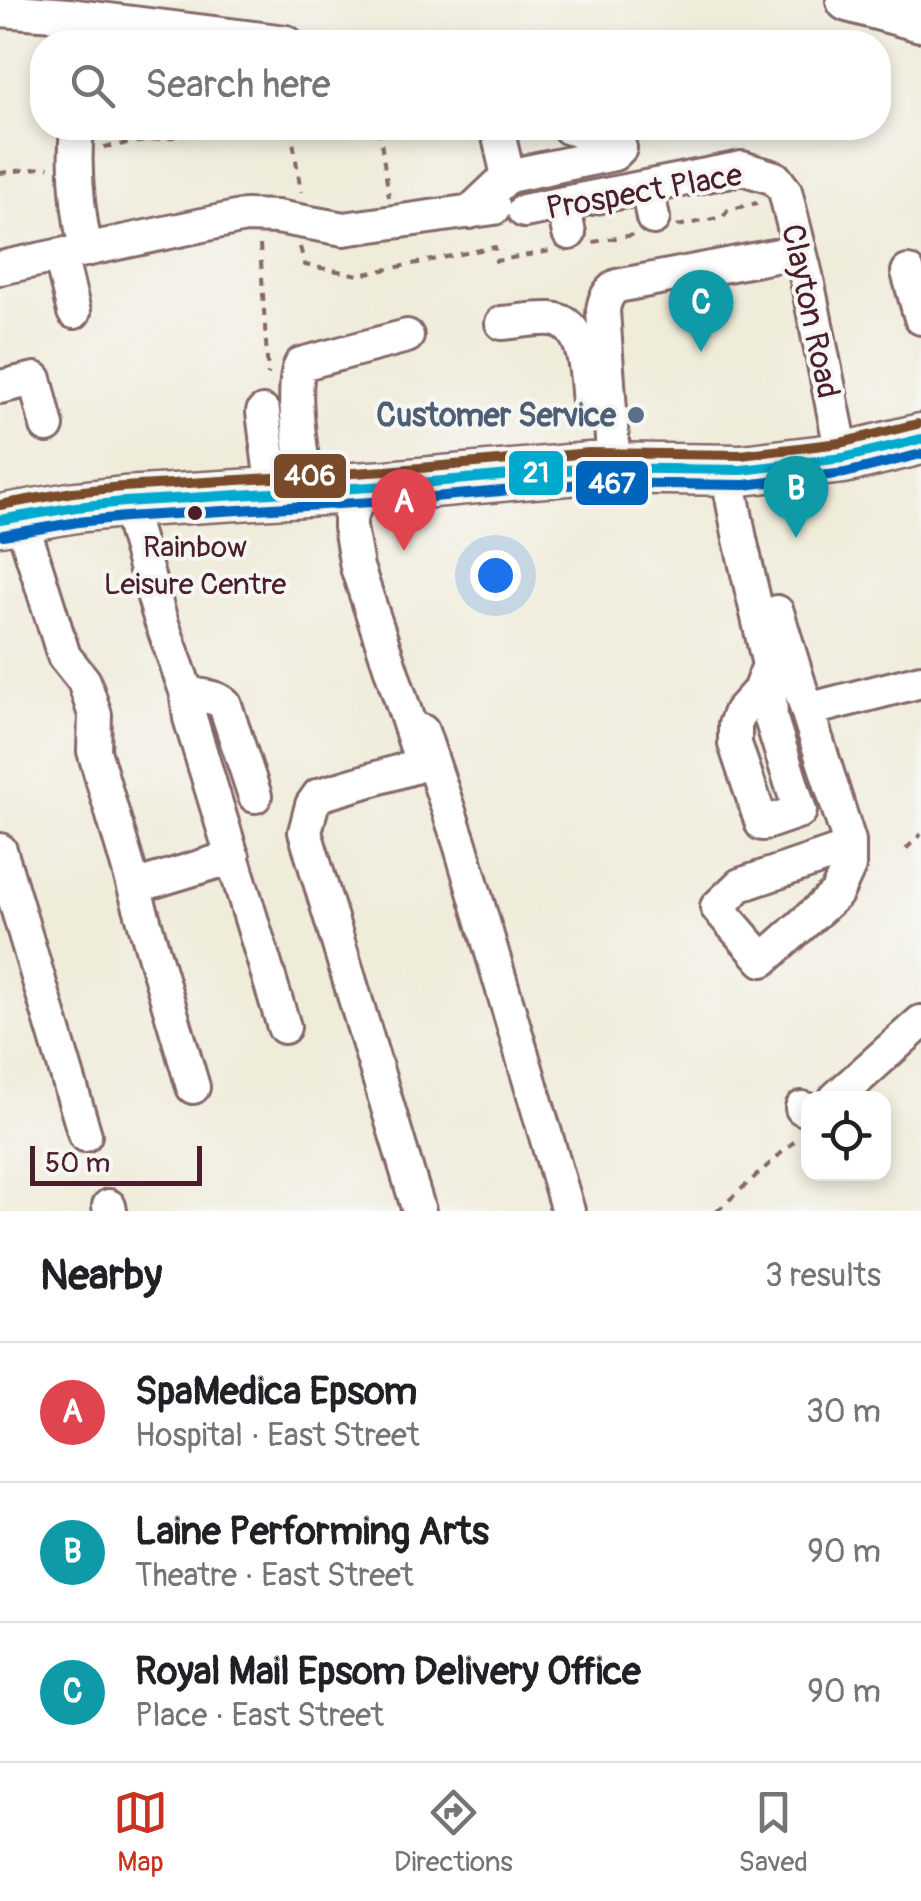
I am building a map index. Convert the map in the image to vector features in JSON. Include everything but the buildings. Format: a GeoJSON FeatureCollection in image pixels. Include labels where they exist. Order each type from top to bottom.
{"type":"FeatureCollection","features":[{"type":"Feature","properties":{"kind":"highway"},"geometry":{"type":"LineString","coordinates":[[10,518],[124,502],[321,495],[602,468],[734,470],[843,458],[921,439]]}},
{"type":"Feature","properties":{"kind":"main road"},"geometry":{"type":"LineString","coordinates":[[848,0],[921,20]]}},
{"type":"Feature","properties":{"kind":"street"},"geometry":{"type":"LineString","coordinates":[[0,10],[59,23],[143,30]]}},
{"type":"Feature","properties":{"kind":"street"},"geometry":{"type":"LineString","coordinates":[[496,210],[508,176],[500,140]]}},
{"type":"Feature","properties":{"kind":"street"},"geometry":{"type":"LineString","coordinates":[[508,176],[614,154],[620,148],[610,140]]}},
{"type":"Feature","properties":{"kind":"street"},"geometry":{"type":"LineString","coordinates":[[74,312],[75,148]]}},
{"type":"Feature","properties":{"kind":"street","name":"Prospect Place"},"geometry":{"type":"LineString","coordinates":[[281,218],[344,229],[496,210],[568,233],[652,216],[742,168],[775,185]]}},
{"type":"Feature","properties":{"kind":"street","name":"Clayton Road"},"geometry":{"type":"LineString","coordinates":[[775,185],[800,251],[843,458]]}},
{"type":"Feature","properties":{"kind":"street"},"geometry":{"type":"LineString","coordinates":[[0,268],[281,218]]}},
{"type":"Feature","properties":{"kind":"street"},"geometry":{"type":"LineString","coordinates":[[602,468],[603,311],[611,290],[687,271],[800,251]]}},
{"type":"Feature","properties":{"kind":"street"},"geometry":{"type":"LineString","coordinates":[[908,272],[921,318]]}},
{"type":"Feature","properties":{"kind":"street"},"geometry":{"type":"LineString","coordinates":[[502,323],[552,319],[567,324],[576,335],[588,389],[592,441],[602,468]]}},
{"type":"Feature","properties":{"kind":"street"},"geometry":{"type":"LineString","coordinates":[[406,336],[301,364],[296,390],[321,495],[350,518],[357,567],[419,754],[414,767],[318,796],[305,832],[419,1211]]}},
{"type":"Feature","properties":{"kind":"street"},"geometry":{"type":"LineString","coordinates":[[0,386],[35,379],[47,426]]}},
{"type":"Feature","properties":{"kind":"street"},"geometry":{"type":"LineString","coordinates":[[263,412],[366,565],[460,844],[568,1211]]}},
{"type":"Feature","properties":{"kind":"street"},"geometry":{"type":"LineString","coordinates":[[734,470],[740,539],[769,665]]}},
{"type":"Feature","properties":{"kind":"street"},"geometry":{"type":"LineString","coordinates":[[734,470],[849,848]]}},
{"type":"Feature","properties":{"kind":"street"},"geometry":{"type":"LineString","coordinates":[[124,502],[186,689],[190,718],[284,1027]]}},
{"type":"Feature","properties":{"kind":"street"},"geometry":{"type":"LineString","coordinates":[[10,518],[64,656],[84,681],[95,715],[94,751],[193,1087]]}},
{"type":"Feature","properties":{"kind":"street"},"geometry":{"type":"LineString","coordinates":[[807,710],[921,681]]}},
{"type":"Feature","properties":{"kind":"street"},"geometry":{"type":"LineString","coordinates":[[186,689],[194,696],[217,698],[225,705],[255,796]]}},
{"type":"Feature","properties":{"kind":"street"},"geometry":{"type":"LineString","coordinates":[[0,850],[85,1134]]}},
{"type":"Feature","properties":{"kind":"street"},"geometry":{"type":"LineString","coordinates":[[134,886],[232,858]]}},
{"type":"Feature","properties":{"kind":"street"},"geometry":{"type":"LineString","coordinates":[[844,1091],[921,1022]]}},
{"type":"Feature","properties":{"kind":"path"},"geometry":{"type":"LineString","coordinates":[[0,173],[75,148],[129,140]]}},
{"type":"Feature","properties":{"kind":"path"},"geometry":{"type":"LineString","coordinates":[[268,379],[266,305],[281,218],[302,198],[293,140]]}},
{"type":"Feature","properties":{"kind":"path"},"geometry":{"type":"LineString","coordinates":[[381,140],[393,222]]}},
{"type":"Feature","properties":{"kind":"path"},"geometry":{"type":"LineString","coordinates":[[281,218],[305,265],[359,275],[494,247],[496,261],[568,233],[652,216],[723,217],[728,210],[775,185]]}},
{"type":"Feature","properties":{"kind":"path"},"geometry":{"type":"LineString","coordinates":[[906,849],[921,834]]}},
{"type":"Feature","properties":{"kind":"path"},"geometry":{"type":"LineString","coordinates":[[717,1211],[801,1120]]}},
{"type":"Feature","properties":{"kind":"transit line","name":"406"},"geometry":{"type":"LineString","coordinates":[[0,505],[122,487],[386,471],[589,453],[741,455],[840,443],[917,424]]}},
{"type":"Feature","properties":{"kind":"transit line","name":"21"},"geometry":{"type":"LineString","coordinates":[[0,520],[124,502],[387,486],[590,468],[742,470],[843,458],[921,439]]}},
{"type":"Feature","properties":{"kind":"transit line","name":"467"},"geometry":{"type":"LineString","coordinates":[[3,535],[125,517],[388,501],[591,483],[744,485],[845,473],[921,454]]}},
{"type":"Feature","properties":{"kind":"place","name":"Royal Mail Epsom Delivery Office"},"geometry":{"type":"Point","coordinates":[701,352]}},
{"type":"Feature","properties":{"kind":"place","name":"Customer Service"},"geometry":{"type":"Point","coordinates":[636,415]}},
{"type":"Feature","properties":{"kind":"place","name":"Rainbow Leisure Centre"},"geometry":{"type":"Point","coordinates":[195,513]}},
{"type":"Feature","properties":{"kind":"place","name":"Laine Performing Arts"},"geometry":{"type":"Point","coordinates":[796,538]}},
{"type":"Feature","properties":{"kind":"place","name":"SpaMedica Epsom"},"geometry":{"type":"Point","coordinates":[404,551]}}]}
